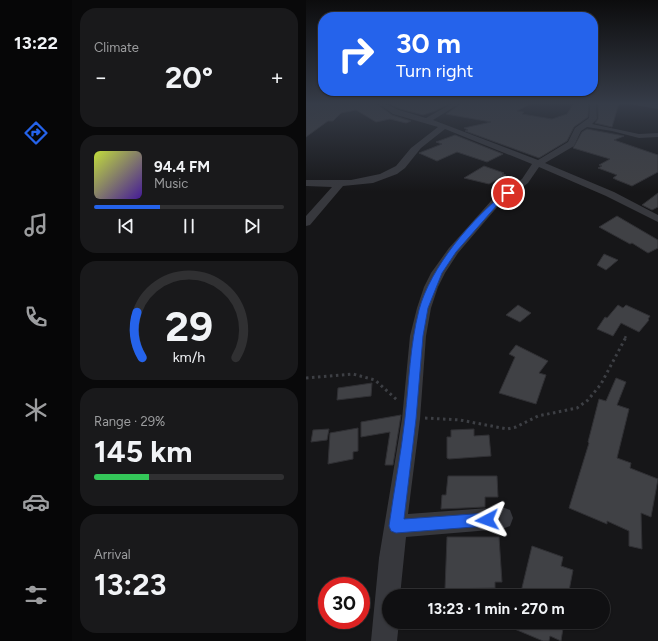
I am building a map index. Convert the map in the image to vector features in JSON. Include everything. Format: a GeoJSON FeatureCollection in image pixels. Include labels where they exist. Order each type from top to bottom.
{"type":"FeatureCollection","features":[{"type":"Feature","properties":{"kind":"street"},"geometry":{"type":"LineString","coordinates":[[306,183],[339,185],[375,178],[394,172],[405,164],[411,155],[436,133]]}},
{"type":"Feature","properties":{"kind":"street"},"geometry":{"type":"LineString","coordinates":[[461,133],[595,188],[658,219]]}},
{"type":"Feature","properties":{"kind":"street"},"geometry":{"type":"LineString","coordinates":[[384,641],[391,558],[411,415],[418,336],[424,308],[438,273],[453,251],[472,228],[495,203],[525,181],[537,164],[566,148],[574,139],[577,133]]}},
{"type":"Feature","properties":{"kind":"street"},"geometry":{"type":"LineString","coordinates":[[627,133],[639,136],[658,135]]}},
{"type":"Feature","properties":{"kind":"street"},"geometry":{"type":"LineString","coordinates":[[306,223],[339,185]]}},
{"type":"Feature","properties":{"kind":"street"},"geometry":{"type":"LineString","coordinates":[[396,526],[502,518]]}},
{"type":"Feature","properties":{"kind":"path"},"geometry":{"type":"LineString","coordinates":[[306,378],[354,374],[375,380],[411,415],[514,428],[537,416],[580,407],[592,397],[616,358],[627,334]]}},
{"type":"Feature","properties":{"kind":"building"},"geometry":{"type":"Polygon","coordinates":[[[306,133],[312,133],[306,137],[306,133]]]}},
{"type":"Feature","properties":{"kind":"building"},"geometry":{"type":"Polygon","coordinates":[[[470,133],[571,133],[567,141],[539,158],[470,133]]]}},
{"type":"Feature","properties":{"kind":"building"},"geometry":{"type":"Polygon","coordinates":[[[581,133],[608,133],[624,136],[614,140],[658,155],[658,172],[632,186],[613,178],[617,175],[598,168],[602,166],[599,165],[610,159],[573,148],[581,133]]]}},
{"type":"Feature","properties":{"kind":"building"},"geometry":{"type":"Polygon","coordinates":[[[455,135],[503,154],[487,162],[457,152],[437,161],[419,153],[442,144],[436,142],[455,135]]]}},
{"type":"Feature","properties":{"kind":"building"},"geometry":{"type":"Polygon","coordinates":[[[484,166],[506,175],[489,184],[464,178],[484,166]]]}},
{"type":"Feature","properties":{"kind":"building"},"geometry":{"type":"Polygon","coordinates":[[[658,193],[658,207],[652,210],[642,205],[658,193]]]}},
{"type":"Feature","properties":{"kind":"building"},"geometry":{"type":"Polygon","coordinates":[[[617,216],[658,240],[658,248],[648,253],[632,243],[630,244],[599,227],[617,216]]]}},
{"type":"Feature","properties":{"kind":"building"},"geometry":{"type":"Polygon","coordinates":[[[604,254],[618,260],[606,270],[597,265],[604,254]]]}},
{"type":"Feature","properties":{"kind":"building"},"geometry":{"type":"Polygon","coordinates":[[[518,305],[531,313],[520,322],[506,315],[518,305]]]}},
{"type":"Feature","properties":{"kind":"building"},"geometry":{"type":"Polygon","coordinates":[[[618,305],[623,308],[626,305],[650,316],[648,319],[649,320],[639,332],[621,323],[613,336],[597,329],[605,317],[607,318],[618,305]]]}},
{"type":"Feature","properties":{"kind":"building"},"geometry":{"type":"Polygon","coordinates":[[[516,345],[548,361],[539,373],[546,375],[536,404],[499,393],[515,357],[509,354],[516,345]]]}},
{"type":"Feature","properties":{"kind":"building"},"geometry":{"type":"Polygon","coordinates":[[[616,378],[626,382],[617,405],[629,409],[617,458],[631,463],[630,468],[658,479],[651,517],[641,513],[642,549],[629,546],[629,531],[607,521],[607,524],[569,508],[589,443],[599,399],[606,401],[616,378]]]}},
{"type":"Feature","properties":{"kind":"building"},"geometry":{"type":"Polygon","coordinates":[[[372,383],[371,396],[337,400],[338,388],[372,383]]]}},
{"type":"Feature","properties":{"kind":"building"},"geometry":{"type":"Polygon","coordinates":[[[401,415],[393,465],[385,465],[390,432],[361,437],[361,422],[401,415]]]}},
{"type":"Feature","properties":{"kind":"building"},"geometry":{"type":"Polygon","coordinates":[[[358,428],[358,451],[353,452],[353,459],[328,464],[330,433],[358,428]]]}},
{"type":"Feature","properties":{"kind":"building"},"geometry":{"type":"Polygon","coordinates":[[[329,429],[327,440],[311,442],[313,430],[329,429]]]}},
{"type":"Feature","properties":{"kind":"building"},"geometry":{"type":"Polygon","coordinates":[[[474,429],[474,436],[489,435],[491,456],[447,458],[447,437],[451,437],[451,430],[474,429]]]}},
{"type":"Feature","properties":{"kind":"building"},"geometry":{"type":"Polygon","coordinates":[[[448,476],[497,476],[498,497],[485,497],[485,507],[441,509],[442,495],[446,495],[448,476]]]}},
{"type":"Feature","properties":{"kind":"building"},"geometry":{"type":"Polygon","coordinates":[[[447,537],[499,537],[502,582],[495,582],[495,588],[445,589],[447,537]]]}},
{"type":"Feature","properties":{"kind":"building"},"geometry":{"type":"Polygon","coordinates":[[[532,546],[563,557],[561,566],[573,570],[569,589],[522,589],[532,546]]]}},
{"type":"Feature","properties":{"kind":"building"},"geometry":{"type":"Polygon","coordinates":[[[515,629],[563,629],[561,641],[550,636],[549,641],[543,641],[515,629]]]}},
{"type":"Feature","properties":{"kind":"route"},"geometry":{"type":"LineString","coordinates":[[487,520],[396,526],[411,419],[418,336],[424,308],[431,287],[438,273],[453,251],[495,203],[508,193]]}}]}
